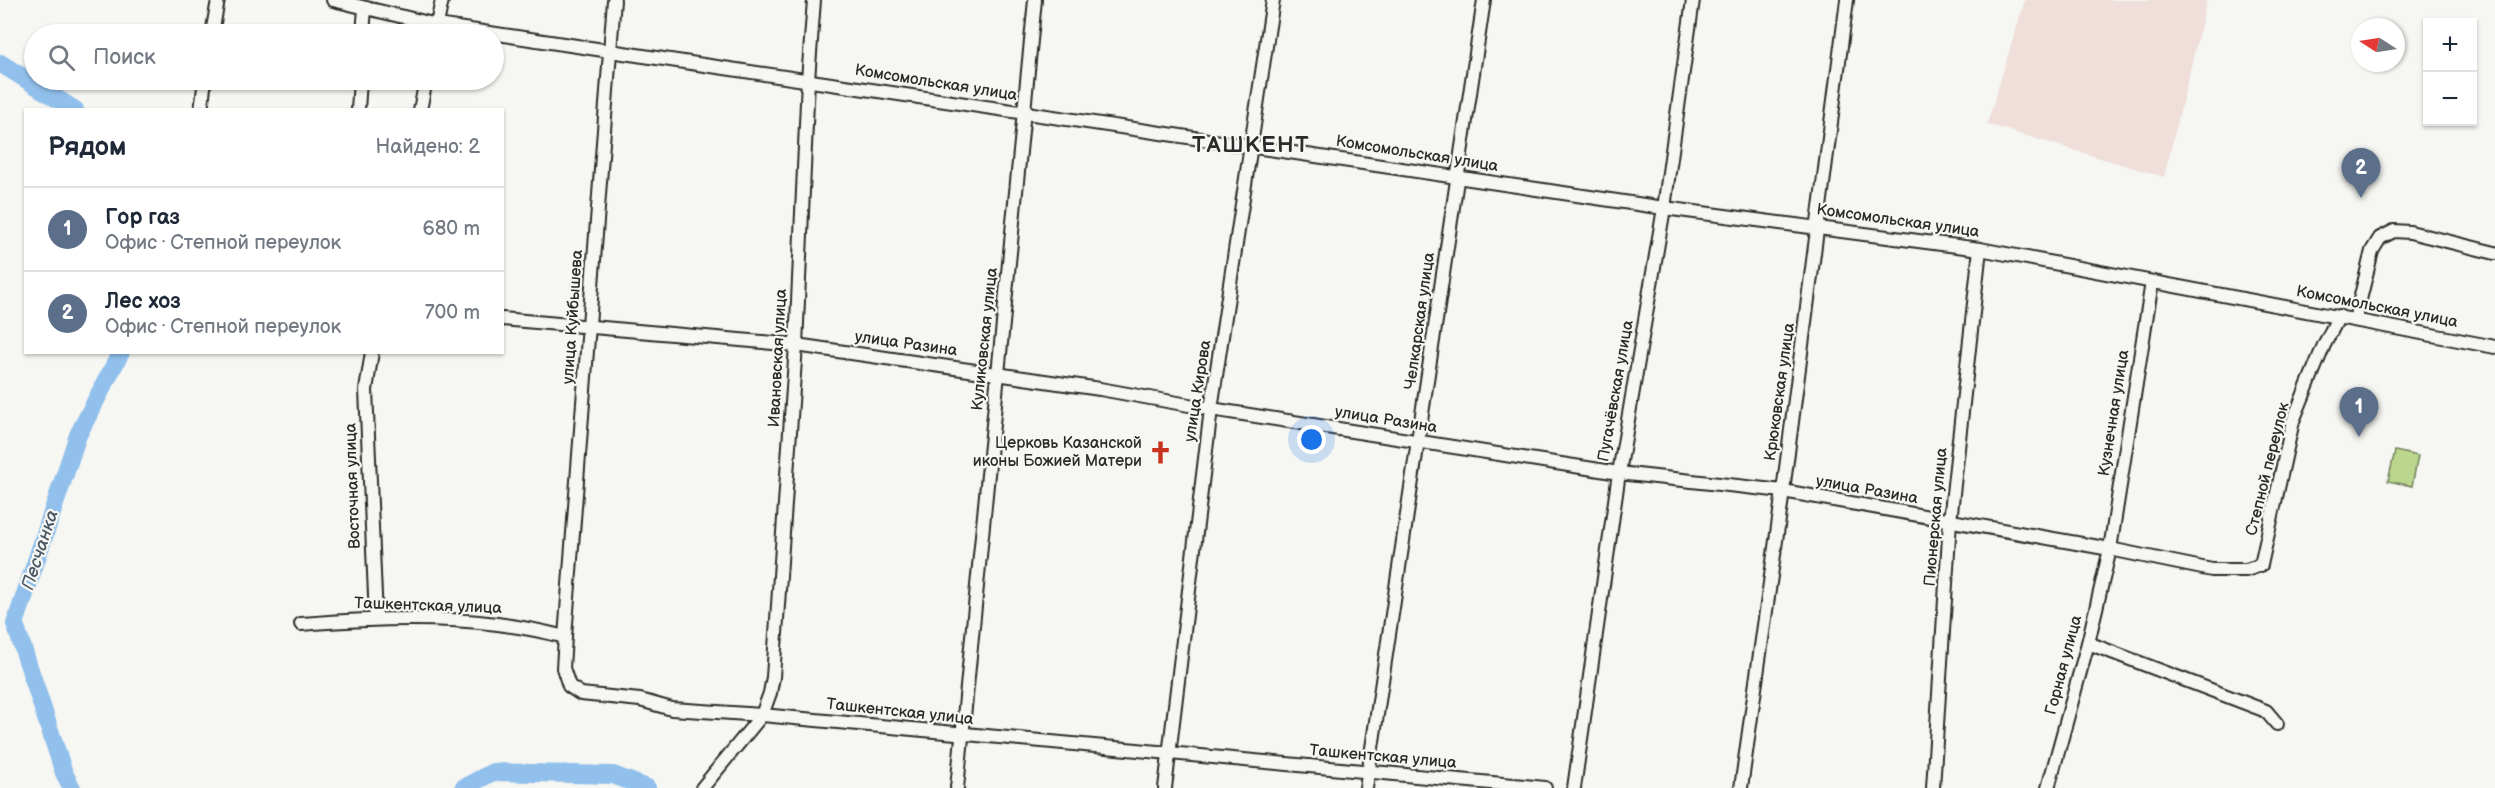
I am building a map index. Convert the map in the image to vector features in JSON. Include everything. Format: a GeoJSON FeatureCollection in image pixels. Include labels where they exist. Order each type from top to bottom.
{"type":"FeatureCollection","features":[{"type":"Feature","properties":{"kind":"street"},"geometry":{"type":"LineString","coordinates":[[214,24],[218,0]]}},
{"type":"Feature","properties":{"kind":"street","name":"Комсомольская улица"},"geometry":{"type":"LineString","coordinates":[[333,0],[417,24]]}},
{"type":"Feature","properties":{"kind":"street"},"geometry":{"type":"LineString","coordinates":[[437,24],[442,0]]}},
{"type":"Feature","properties":{"kind":"street","name":"улица Куйбышева"},"geometry":{"type":"LineString","coordinates":[[565,637],[614,0]]}},
{"type":"Feature","properties":{"kind":"street","name":"Ивановская улица"},"geometry":{"type":"LineString","coordinates":[[762,715],[773,677],[796,345],[808,80],[814,0]]}},
{"type":"Feature","properties":{"kind":"street","name":"Куликовская улица"},"geometry":{"type":"LineString","coordinates":[[957,788],[1035,0]]}},
{"type":"Feature","properties":{"kind":"street","name":"улица Кирова"},"geometry":{"type":"LineString","coordinates":[[1165,788],[1211,409],[1273,0]]}},
{"type":"Feature","properties":{"kind":"street","name":"Челкарская улица"},"geometry":{"type":"LineString","coordinates":[[1366,788],[1484,0]]}},
{"type":"Feature","properties":{"kind":"street","name":"Пугачёвская улица"},"geometry":{"type":"LineString","coordinates":[[1574,788],[1618,473],[1664,208],[1693,0]]}},
{"type":"Feature","properties":{"kind":"street","name":"Крюковская улица"},"geometry":{"type":"LineString","coordinates":[[1741,788],[1783,491],[1847,0]]}},
{"type":"Feature","properties":{"kind":"street"},"geometry":{"type":"LineString","coordinates":[[364,24],[365,8]]}},
{"type":"Feature","properties":{"kind":"street","name":"Комсомольская улица"},"geometry":{"type":"LineString","coordinates":[[504,38],[610,51],[1664,208],[1818,226],[1980,249],[2495,346]]}},
{"type":"Feature","properties":{"kind":"street"},"geometry":{"type":"LineString","coordinates":[[201,108],[204,90]]}},
{"type":"Feature","properties":{"kind":"street"},"geometry":{"type":"LineString","coordinates":[[358,108],[359,90]]}},
{"type":"Feature","properties":{"kind":"street"},"geometry":{"type":"LineString","coordinates":[[420,108],[424,90]]}},
{"type":"Feature","properties":{"kind":"street"},"geometry":{"type":"LineString","coordinates":[[2355,320],[2372,250],[2380,238],[2394,231],[2410,232],[2495,253]]}},
{"type":"Feature","properties":{"kind":"street","name":"Пионерская улица"},"geometry":{"type":"LineString","coordinates":[[1933,788],[1950,521],[1980,249]]}},
{"type":"Feature","properties":{"kind":"street","name":"Кузнечная улица"},"geometry":{"type":"LineString","coordinates":[[2110,549],[2152,282]]}},
{"type":"Feature","properties":{"kind":"street","name":"Степной переулок"},"geometry":{"type":"LineString","coordinates":[[2261,565],[2293,421],[2324,345],[2339,316]]}},
{"type":"Feature","properties":{"kind":"street","name":"улица Разина"},"geometry":{"type":"LineString","coordinates":[[504,319],[796,345],[1101,389],[1211,409],[1618,473],[1783,491],[2110,549],[2212,570],[2246,570],[2261,565]]}},
{"type":"Feature","properties":{"kind":"street","name":"Восточная улица"},"geometry":{"type":"LineString","coordinates":[[372,354],[366,390],[376,618]]}},
{"type":"Feature","properties":{"kind":"street","name":"Горная улица"},"geometry":{"type":"LineString","coordinates":[[2048,788],[2088,642],[2110,549]]}},
{"type":"Feature","properties":{"kind":"street","name":"Ташкентская улица"},"geometry":{"type":"LineString","coordinates":[[301,624],[376,618],[479,622],[533,628],[565,637],[563,668],[569,686],[581,694],[640,700],[672,709],[762,715],[963,736],[1545,788]]}},
{"type":"Feature","properties":{"kind":"street"},"geometry":{"type":"LineString","coordinates":[[2088,642],[2266,711],[2277,724]]}},
{"type":"Feature","properties":{"kind":"street"},"geometry":{"type":"LineString","coordinates":[[702,788],[762,715]]}},
{"type":"Feature","properties":{"kind":"shaded area"},"geometry":{"type":"Polygon","coordinates":[[[2025,0],[2207,0],[2164,177],[1987,124],[2025,0]]]}},
{"type":"Feature","properties":{"kind":"green space"},"geometry":{"type":"Polygon","coordinates":[[[2395,451],[2418,456],[2412,486],[2388,481],[2395,451]]]}},
{"type":"Feature","properties":{"kind":"waterway","name":"Песчанка"},"geometry":{"type":"LineString","coordinates":[[0,63],[24,78]]}},
{"type":"Feature","properties":{"kind":"waterway","name":"Песчанка"},"geometry":{"type":"LineString","coordinates":[[43,90],[72,108]]}},
{"type":"Feature","properties":{"kind":"waterway","name":"Песчанка"},"geometry":{"type":"LineString","coordinates":[[72,788],[64,773],[15,624],[78,435],[120,354]]}},
{"type":"Feature","properties":{"kind":"waterway","name":"Песчанка"},"geometry":{"type":"LineString","coordinates":[[463,788],[493,772],[613,775],[647,788]]}},
{"type":"Feature","properties":{"kind":"place","name":"Лес хоз"},"geometry":{"type":"Point","coordinates":[2361,198]}},
{"type":"Feature","properties":{"kind":"place","name":"Гор газ"},"geometry":{"type":"Point","coordinates":[2359,437]}},
{"type":"Feature","properties":{"kind":"place","name":"Церковь Казанской иконы Божией Матери"},"geometry":{"type":"Point","coordinates":[1160,452]}},
{"type":"Feature","properties":{"kind":"district","name":"ТАШКЕНТ"},"geometry":{"type":"Point","coordinates":[1251,145]}}]}
